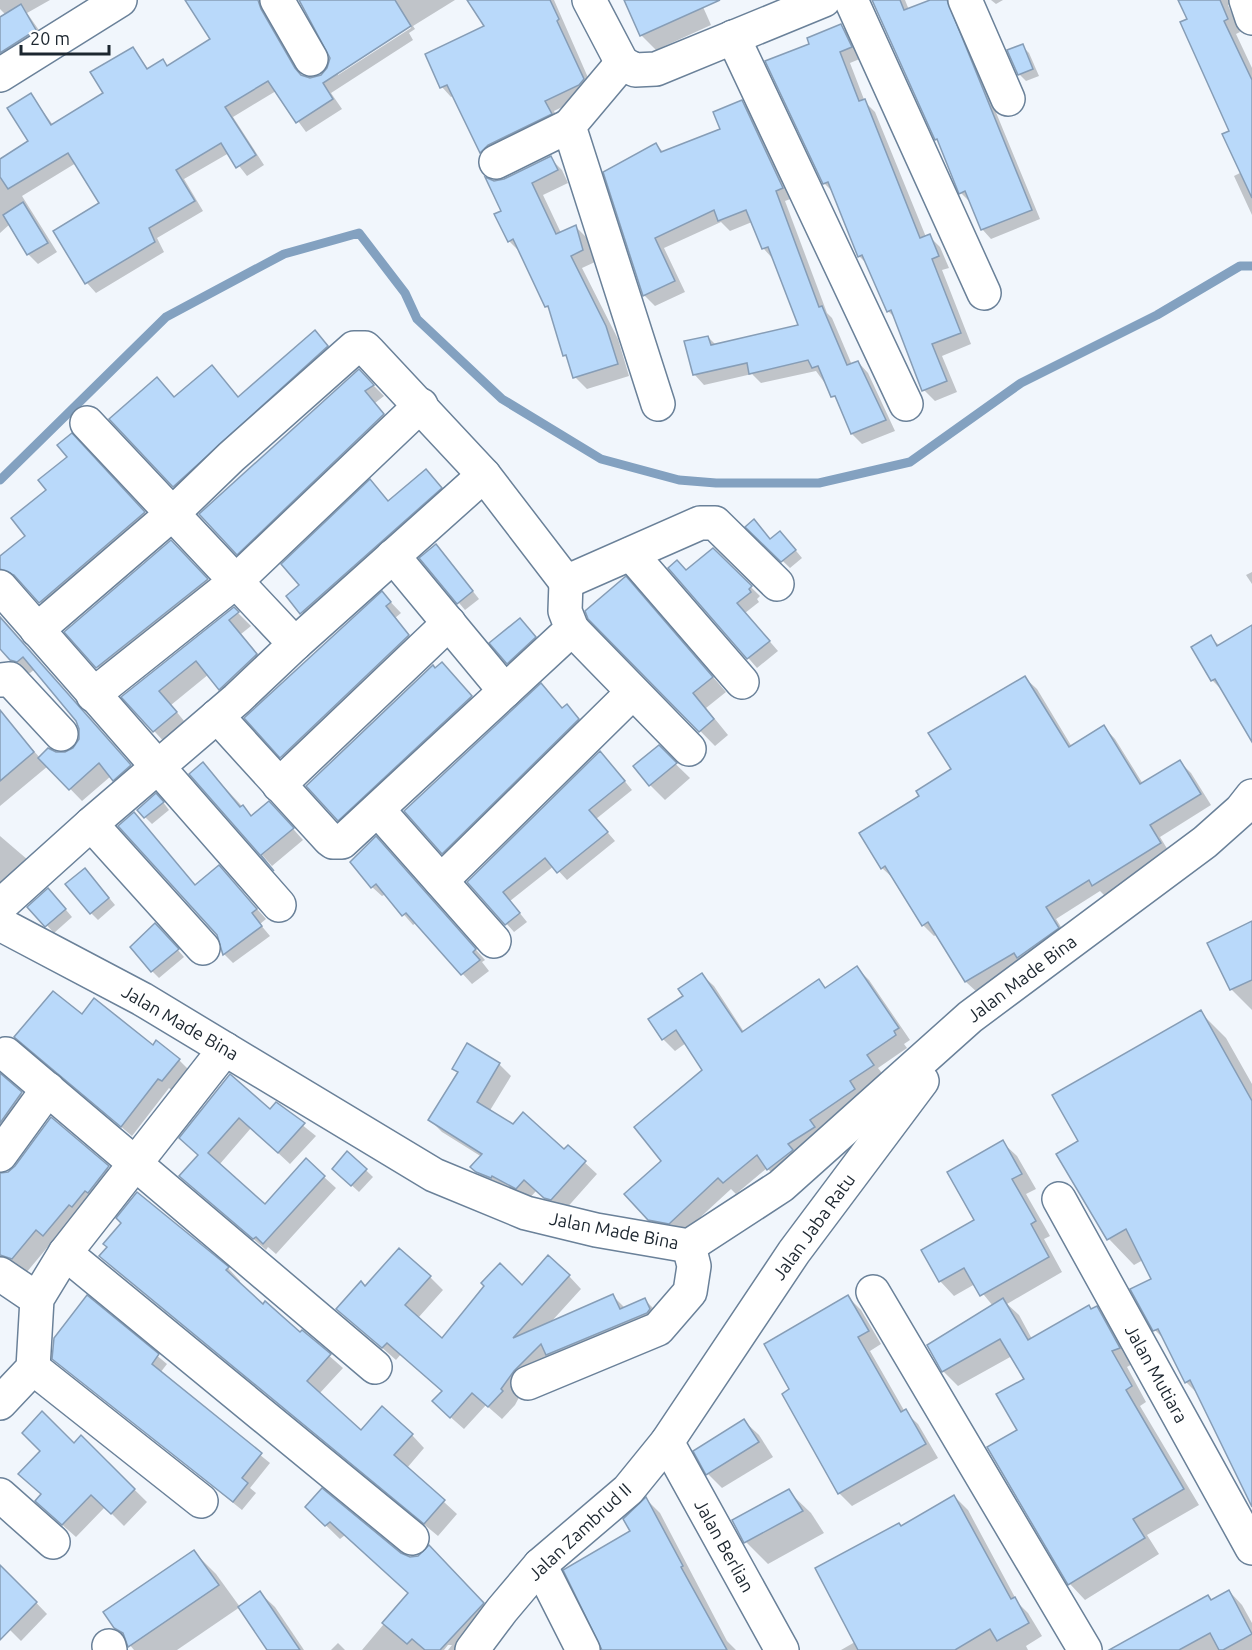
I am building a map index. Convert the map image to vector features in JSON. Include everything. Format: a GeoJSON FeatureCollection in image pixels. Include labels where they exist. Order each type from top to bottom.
{"type":"FeatureCollection","features":[{"type":"Feature","properties":{"kind":"street"},"geometry":{"type":"LineString","coordinates":[[0,75],[120,0]]}},
{"type":"Feature","properties":{"kind":"street"},"geometry":{"type":"LineString","coordinates":[[278,0],[311,59]]}},
{"type":"Feature","properties":{"kind":"street"},"geometry":{"type":"LineString","coordinates":[[589,0],[622,63],[635,70],[656,69],[824,0]]}},
{"type":"Feature","properties":{"kind":"street"},"geometry":{"type":"LineString","coordinates":[[851,0],[984,293]]}},
{"type":"Feature","properties":{"kind":"street"},"geometry":{"type":"LineString","coordinates":[[965,0],[1008,99]]}},
{"type":"Feature","properties":{"kind":"street"},"geometry":{"type":"LineString","coordinates":[[1246,0],[1252,18]]}},
{"type":"Feature","properties":{"kind":"street"},"geometry":{"type":"LineString","coordinates":[[733,37],[906,404]]}},
{"type":"Feature","properties":{"kind":"street"},"geometry":{"type":"LineString","coordinates":[[496,162],[569,126],[622,63]]}},
{"type":"Feature","properties":{"kind":"street"},"geometry":{"type":"LineString","coordinates":[[569,126],[658,404]]}},
{"type":"Feature","properties":{"kind":"street"},"geometry":{"type":"LineString","coordinates":[[37,630],[172,513],[231,457],[354,348],[365,348],[484,475],[566,582],[565,611],[572,629],[689,749]]}},
{"type":"Feature","properties":{"kind":"street"},"geometry":{"type":"LineString","coordinates":[[93,695],[235,582],[420,405]]}},
{"type":"Feature","properties":{"kind":"street"},"geometry":{"type":"LineString","coordinates":[[87,423],[295,644]]}},
{"type":"Feature","properties":{"kind":"street"},"geometry":{"type":"LineString","coordinates":[[0,906],[217,716],[484,475]]}},
{"type":"Feature","properties":{"kind":"street"},"geometry":{"type":"LineString","coordinates":[[566,582],[700,523],[715,523],[777,584]]}},
{"type":"Feature","properties":{"kind":"street"},"geometry":{"type":"LineString","coordinates":[[631,554],[742,682]]}},
{"type":"Feature","properties":{"kind":"street"},"geometry":{"type":"LineString","coordinates":[[393,556],[505,691]]}},
{"type":"Feature","properties":{"kind":"street"},"geometry":{"type":"LineString","coordinates":[[0,587],[279,904]]}},
{"type":"Feature","properties":{"kind":"street"},"geometry":{"type":"LineString","coordinates":[[279,785],[449,623]]}},
{"type":"Feature","properties":{"kind":"street"},"geometry":{"type":"LineString","coordinates":[[217,716],[333,842],[348,838],[572,629]]}},
{"type":"Feature","properties":{"kind":"street"},"geometry":{"type":"LineString","coordinates":[[0,680],[10,679],[62,734]]}},
{"type":"Feature","properties":{"kind":"street"},"geometry":{"type":"LineString","coordinates":[[441,881],[632,693]]}},
{"type":"Feature","properties":{"kind":"street","name":"Jalan Made Bina"},"geometry":{"type":"LineString","coordinates":[[0,924],[142,999],[434,1175],[526,1213],[596,1230],[689,1246],[781,1186],[970,1017],[1205,842],[1241,810],[1252,795]]}},
{"type":"Feature","properties":{"kind":"street"},"geometry":{"type":"LineString","coordinates":[[378,810],[494,941]]}},
{"type":"Feature","properties":{"kind":"street"},"geometry":{"type":"LineString","coordinates":[[91,824],[203,948]]}},
{"type":"Feature","properties":{"kind":"street","name":"Jalan Jaba Ratu"},"geometry":{"type":"LineString","coordinates":[[667,1442],[794,1252],[970,1017]]}},
{"type":"Feature","properties":{"kind":"street"},"geometry":{"type":"LineString","coordinates":[[0,1403],[33,1368],[37,1299],[65,1253],[225,1048]]}},
{"type":"Feature","properties":{"kind":"street"},"geometry":{"type":"LineString","coordinates":[[6,1054],[375,1366]]}},
{"type":"Feature","properties":{"kind":"street"},"geometry":{"type":"LineString","coordinates":[[0,1155],[48,1089]]}},
{"type":"Feature","properties":{"kind":"street","name":"Jalan Mutiara"},"geometry":{"type":"LineString","coordinates":[[1059,1199],[1252,1548]]}},
{"type":"Feature","properties":{"kind":"street"},"geometry":{"type":"LineString","coordinates":[[528,1383],[658,1329],[690,1292],[694,1266],[689,1246]]}},
{"type":"Feature","properties":{"kind":"street"},"geometry":{"type":"LineString","coordinates":[[65,1253],[412,1538]]}},
{"type":"Feature","properties":{"kind":"street"},"geometry":{"type":"LineString","coordinates":[[0,1274],[37,1299]]}},
{"type":"Feature","properties":{"kind":"street"},"geometry":{"type":"LineString","coordinates":[[873,1292],[1085,1650]]}},
{"type":"Feature","properties":{"kind":"street"},"geometry":{"type":"LineString","coordinates":[[33,1368],[201,1501]]}},
{"type":"Feature","properties":{"kind":"street","name":"Jalan Zambrud II"},"geometry":{"type":"LineString","coordinates":[[474,1649],[540,1565],[628,1491],[667,1442]]}},
{"type":"Feature","properties":{"kind":"street","name":"Jalan Berlian"},"geometry":{"type":"LineString","coordinates":[[667,1442],[782,1650]]}},
{"type":"Feature","properties":{"kind":"street"},"geometry":{"type":"LineString","coordinates":[[0,1495],[53,1542]]}},
{"type":"Feature","properties":{"kind":"street"},"geometry":{"type":"LineString","coordinates":[[540,1565],[583,1650]]}},
{"type":"Feature","properties":{"kind":"building"},"geometry":{"type":"Polygon","coordinates":[[[185,0],[258,0],[295,68],[301,75],[310,78],[321,75],[327,68],[330,58],[299,0],[395,0],[411,26],[323,83],[333,99],[296,123],[268,81],[225,107],[256,155],[236,168],[221,143],[176,170],[195,201],[149,228],[155,242],[85,284],[53,231],[99,203],[68,153],[8,189],[0,177],[0,159],[28,141],[7,108],[31,93],[51,125],[103,93],[90,72],[133,47],[147,69],[163,59],[167,66],[210,39],[185,0]]]}},
{"type":"Feature","properties":{"kind":"building"},"geometry":{"type":"Polygon","coordinates":[[[467,0],[550,0],[559,19],[557,21],[584,79],[579,85],[545,101],[552,114],[488,145],[480,153],[447,85],[440,88],[425,54],[484,26],[467,0]]]}},
{"type":"Feature","properties":{"kind":"building"},"geometry":{"type":"Polygon","coordinates":[[[624,0],[720,0],[640,36],[624,0]]]}},
{"type":"Feature","properties":{"kind":"building"},"geometry":{"type":"Polygon","coordinates":[[[872,0],[900,0],[904,10],[930,0],[947,0],[1032,210],[981,230],[965,191],[959,194],[937,139],[935,140],[872,0]]]}},
{"type":"Feature","properties":{"kind":"building"},"geometry":{"type":"Polygon","coordinates":[[[1178,0],[1220,0],[1228,19],[1224,21],[1252,80],[1252,198],[1222,134],[1229,131],[1180,22],[1187,19],[1178,0]]]}},
{"type":"Feature","properties":{"kind":"building"},"geometry":{"type":"Polygon","coordinates":[[[21,4],[36,30],[0,53],[0,17],[21,4]]]}},
{"type":"Feature","properties":{"kind":"building"},"geometry":{"type":"Polygon","coordinates":[[[841,24],[852,47],[840,52],[859,101],[865,99],[920,238],[930,234],[939,256],[932,259],[961,333],[932,344],[947,381],[922,391],[891,310],[887,312],[862,255],[858,257],[828,182],[823,184],[765,61],[809,44],[807,38],[841,24]]]}},
{"type":"Feature","properties":{"kind":"building"},"geometry":{"type":"Polygon","coordinates":[[[1023,44],[1033,69],[1018,75],[1007,50],[1023,44]]]}},
{"type":"Feature","properties":{"kind":"building"},"geometry":{"type":"Polygon","coordinates":[[[742,100],[783,188],[776,191],[819,307],[822,306],[847,365],[858,361],[886,420],[851,434],[835,396],[831,397],[818,366],[812,368],[808,360],[749,374],[747,363],[693,375],[684,341],[708,336],[711,345],[798,325],[768,247],[762,249],[746,210],[718,221],[714,210],[655,238],[675,281],[643,296],[603,172],[656,143],[661,152],[720,129],[713,112],[742,100]]]}},
{"type":"Feature","properties":{"kind":"building"},"geometry":{"type":"Polygon","coordinates":[[[551,156],[558,170],[532,183],[556,234],[576,225],[583,250],[571,256],[606,326],[618,364],[573,378],[566,355],[563,356],[548,306],[545,307],[513,239],[508,242],[494,214],[501,211],[485,177],[494,181],[504,179],[551,156]]]}},
{"type":"Feature","properties":{"kind":"building"},"geometry":{"type":"Polygon","coordinates":[[[23,202],[48,243],[27,255],[3,215],[23,202]]]}},
{"type":"Feature","properties":{"kind":"building"},"geometry":{"type":"Polygon","coordinates":[[[315,330],[328,346],[173,487],[109,419],[157,377],[174,397],[212,365],[238,397],[315,330]]]}},
{"type":"Feature","properties":{"kind":"building"},"geometry":{"type":"Polygon","coordinates":[[[359,369],[374,385],[365,391],[384,414],[237,555],[199,514],[359,369]]]}},
{"type":"Feature","properties":{"kind":"building"},"geometry":{"type":"Polygon","coordinates":[[[72,433],[145,512],[39,603],[14,575],[0,569],[0,556],[25,536],[11,518],[46,490],[38,480],[67,457],[57,445],[72,433]]]}},
{"type":"Feature","properties":{"kind":"building"},"geometry":{"type":"Polygon","coordinates":[[[426,469],[442,488],[300,614],[286,596],[299,585],[281,564],[370,479],[388,501],[426,469]]]}},
{"type":"Feature","properties":{"kind":"building"},"geometry":{"type":"Polygon","coordinates":[[[754,519],[770,539],[780,531],[796,550],[781,562],[745,527],[754,519]]]}},
{"type":"Feature","properties":{"kind":"building"},"geometry":{"type":"Polygon","coordinates":[[[171,540],[208,579],[96,668],[64,632],[171,540]]]}},
{"type":"Feature","properties":{"kind":"building"},"geometry":{"type":"Polygon","coordinates":[[[436,544],[473,591],[457,604],[419,558],[436,544]]]}},
{"type":"Feature","properties":{"kind":"building"},"geometry":{"type":"Polygon","coordinates":[[[713,548],[752,586],[749,589],[751,592],[737,603],[770,641],[747,659],[668,568],[677,560],[686,570],[713,548]]]}},
{"type":"Feature","properties":{"kind":"building"},"geometry":{"type":"Polygon","coordinates":[[[626,576],[713,677],[693,693],[714,719],[699,732],[588,619],[585,611],[626,576]]]}},
{"type":"Feature","properties":{"kind":"building"},"geometry":{"type":"Polygon","coordinates":[[[382,591],[391,602],[386,606],[409,635],[280,758],[244,718],[382,591]]]}},
{"type":"Feature","properties":{"kind":"building"},"geometry":{"type":"Polygon","coordinates":[[[234,607],[239,612],[229,620],[257,654],[219,690],[196,661],[159,691],[177,712],[153,732],[121,697],[234,607]]]}},
{"type":"Feature","properties":{"kind":"building"},"geometry":{"type":"Polygon","coordinates":[[[0,617],[131,765],[113,781],[99,763],[69,790],[38,758],[48,748],[56,752],[65,752],[73,748],[79,739],[79,729],[76,721],[23,657],[17,662],[10,660],[0,649],[0,617]]]}},
{"type":"Feature","properties":{"kind":"building"},"geometry":{"type":"Polygon","coordinates":[[[520,618],[536,637],[507,664],[489,643],[520,618]]]}},
{"type":"Feature","properties":{"kind":"building"},"geometry":{"type":"Polygon","coordinates":[[[1252,625],[1252,742],[1215,679],[1211,681],[1191,647],[1211,635],[1217,646],[1252,625]]]}},
{"type":"Feature","properties":{"kind":"building"},"geometry":{"type":"Polygon","coordinates":[[[442,662],[472,696],[338,821],[306,786],[433,665],[435,668],[442,662]]]}},
{"type":"Feature","properties":{"kind":"building"},"geometry":{"type":"Polygon","coordinates":[[[1025,676],[1069,747],[1104,725],[1140,784],[1180,760],[1201,794],[1150,825],[1161,843],[1092,886],[1089,880],[1046,907],[1059,928],[1017,958],[1014,953],[965,982],[928,922],[922,926],[885,866],[881,869],[859,833],[919,796],[916,791],[951,769],[928,733],[1025,676]]]}},
{"type":"Feature","properties":{"kind":"building"},"geometry":{"type":"Polygon","coordinates":[[[541,683],[562,708],[567,704],[579,719],[442,854],[404,811],[541,683]]]}},
{"type":"Feature","properties":{"kind":"building"},"geometry":{"type":"Polygon","coordinates":[[[0,710],[34,752],[0,781],[0,710]]]}},
{"type":"Feature","properties":{"kind":"building"},"geometry":{"type":"Polygon","coordinates":[[[659,745],[677,763],[649,786],[633,766],[659,745]]]}},
{"type":"Feature","properties":{"kind":"building"},"geometry":{"type":"Polygon","coordinates":[[[600,751],[625,781],[589,810],[608,832],[557,873],[545,858],[503,892],[520,913],[505,925],[467,882],[600,751]]]}},
{"type":"Feature","properties":{"kind":"building"},"geometry":{"type":"Polygon","coordinates":[[[203,762],[240,807],[243,805],[251,816],[269,801],[294,828],[261,855],[274,871],[189,774],[203,762]]]}},
{"type":"Feature","properties":{"kind":"building"},"geometry":{"type":"Polygon","coordinates":[[[156,793],[164,802],[144,818],[137,810],[156,793]]]}},
{"type":"Feature","properties":{"kind":"building"},"geometry":{"type":"Polygon","coordinates":[[[134,812],[195,885],[219,865],[257,909],[252,913],[262,926],[223,955],[217,935],[118,826],[134,812]]]}},
{"type":"Feature","properties":{"kind":"building"},"geometry":{"type":"Polygon","coordinates":[[[376,836],[476,949],[473,952],[480,960],[461,975],[406,913],[402,916],[376,884],[371,888],[350,862],[376,836]]]}},
{"type":"Feature","properties":{"kind":"building"},"geometry":{"type":"Polygon","coordinates":[[[85,868],[109,898],[90,914],[65,884],[85,868]]]}},
{"type":"Feature","properties":{"kind":"building"},"geometry":{"type":"Polygon","coordinates":[[[48,888],[66,909],[45,927],[27,907],[48,888]]]}},
{"type":"Feature","properties":{"kind":"building"},"geometry":{"type":"Polygon","coordinates":[[[1252,921],[1252,980],[1230,990],[1207,943],[1252,921]]]}},
{"type":"Feature","properties":{"kind":"building"},"geometry":{"type":"Polygon","coordinates":[[[155,923],[179,949],[151,972],[130,947],[155,923]]]}},
{"type":"Feature","properties":{"kind":"building"},"geometry":{"type":"Polygon","coordinates":[[[857,966],[899,1028],[894,1031],[896,1035],[867,1055],[874,1065],[850,1081],[855,1089],[810,1120],[815,1127],[788,1144],[793,1150],[767,1170],[757,1155],[723,1183],[718,1178],[669,1224],[648,1220],[624,1194],[661,1161],[634,1127],[702,1070],[676,1030],[662,1040],[648,1019],[683,996],[678,989],[702,973],[742,1032],[819,979],[825,988],[857,966]]]}},
{"type":"Feature","properties":{"kind":"building"},"geometry":{"type":"Polygon","coordinates":[[[53,991],[82,1014],[94,998],[153,1045],[156,1040],[180,1059],[162,1081],[158,1079],[121,1127],[14,1037],[53,991]]]}},
{"type":"Feature","properties":{"kind":"building"},"geometry":{"type":"Polygon","coordinates":[[[1201,1010],[1252,1101],[1252,1507],[1190,1380],[1185,1383],[1158,1329],[1153,1331],[1130,1289],[1151,1279],[1126,1229],[1107,1240],[1056,1154],[1078,1141],[1052,1095],[1201,1010]]]}},
{"type":"Feature","properties":{"kind":"building"},"geometry":{"type":"Polygon","coordinates":[[[467,1043],[500,1063],[477,1102],[513,1124],[523,1112],[564,1149],[568,1145],[586,1161],[551,1200],[544,1198],[524,1180],[516,1189],[492,1176],[491,1178],[476,1172],[470,1167],[482,1154],[428,1120],[458,1072],[452,1069],[467,1043]]]}},
{"type":"Feature","properties":{"kind":"building"},"geometry":{"type":"Polygon","coordinates":[[[0,1073],[22,1092],[0,1123],[0,1073]]]}},
{"type":"Feature","properties":{"kind":"building"},"geometry":{"type":"Polygon","coordinates":[[[230,1074],[270,1109],[276,1102],[305,1123],[278,1153],[239,1118],[208,1153],[265,1204],[306,1158],[325,1176],[263,1244],[256,1237],[253,1239],[179,1176],[198,1155],[179,1138],[230,1074]]]}},
{"type":"Feature","properties":{"kind":"building"},"geometry":{"type":"Polygon","coordinates":[[[51,1117],[109,1166],[88,1193],[85,1191],[72,1207],[69,1205],[43,1236],[36,1230],[12,1259],[0,1255],[0,1173],[8,1172],[15,1166],[51,1117]]]}},
{"type":"Feature","properties":{"kind":"building"},"geometry":{"type":"Polygon","coordinates":[[[1003,1140],[1022,1174],[1012,1179],[1036,1221],[1031,1224],[1049,1257],[980,1296],[964,1268],[939,1282],[921,1250],[974,1220],[947,1172],[1003,1140]]]}},
{"type":"Feature","properties":{"kind":"building"},"geometry":{"type":"Polygon","coordinates":[[[347,1151],[367,1169],[351,1186],[332,1169],[347,1151]]]}},
{"type":"Feature","properties":{"kind":"building"},"geometry":{"type":"Polygon","coordinates":[[[137,1192],[229,1267],[226,1270],[263,1304],[265,1301],[300,1332],[302,1330],[331,1354],[307,1381],[361,1430],[382,1406],[413,1434],[394,1455],[445,1500],[424,1524],[99,1256],[107,1247],[103,1244],[121,1223],[116,1218],[137,1192]]]}},
{"type":"Feature","properties":{"kind":"building"},"geometry":{"type":"Polygon","coordinates":[[[399,1248],[431,1276],[405,1305],[442,1338],[484,1286],[481,1283],[500,1263],[522,1285],[548,1255],[570,1275],[513,1338],[613,1294],[620,1309],[645,1298],[650,1309],[647,1313],[546,1355],[541,1344],[514,1371],[501,1389],[503,1391],[488,1407],[472,1393],[450,1418],[432,1401],[442,1391],[387,1343],[382,1348],[336,1309],[361,1281],[365,1286],[399,1248]]]}},
{"type":"Feature","properties":{"kind":"building"},"geometry":{"type":"Polygon","coordinates":[[[87,1295],[159,1354],[152,1364],[262,1453],[242,1478],[248,1483],[233,1502],[52,1359],[54,1338],[87,1295]]]}},
{"type":"Feature","properties":{"kind":"building"},"geometry":{"type":"Polygon","coordinates":[[[848,1295],[869,1331],[858,1337],[901,1412],[906,1409],[926,1444],[838,1494],[782,1394],[789,1389],[764,1344],[848,1295]]]}},
{"type":"Feature","properties":{"kind":"building"},"geometry":{"type":"Polygon","coordinates":[[[1003,1298],[1028,1340],[1089,1305],[1091,1309],[1097,1306],[1120,1348],[1112,1351],[1132,1386],[1126,1390],[1184,1489],[1133,1519],[1145,1538],[1068,1585],[987,1447],[1017,1430],[996,1394],[1024,1379],[1000,1339],[942,1372],[927,1345],[1003,1298]]]}},
{"type":"Feature","properties":{"kind":"building"},"geometry":{"type":"Polygon","coordinates":[[[42,1411],[74,1443],[81,1435],[135,1489],[111,1514],[91,1495],[62,1525],[35,1501],[41,1494],[18,1474],[40,1451],[22,1433],[42,1411]]]}},
{"type":"Feature","properties":{"kind":"building"},"geometry":{"type":"Polygon","coordinates":[[[744,1419],[759,1442],[706,1475],[693,1451],[744,1419]]]}},
{"type":"Feature","properties":{"kind":"building"},"geometry":{"type":"Polygon","coordinates":[[[322,1488],[401,1553],[410,1557],[418,1556],[429,1545],[484,1603],[440,1650],[425,1650],[412,1639],[407,1644],[382,1623],[408,1593],[330,1522],[325,1526],[305,1507],[322,1488]]]}},
{"type":"Feature","properties":{"kind":"building"},"geometry":{"type":"Polygon","coordinates":[[[789,1489],[803,1511],[744,1543],[732,1520],[789,1489]]]}},
{"type":"Feature","properties":{"kind":"building"},"geometry":{"type":"Polygon","coordinates":[[[954,1495],[1011,1599],[1015,1597],[1029,1623],[997,1641],[990,1629],[955,1650],[858,1650],[815,1568],[899,1523],[901,1526],[954,1495]]]}},
{"type":"Feature","properties":{"kind":"building"},"geometry":{"type":"Polygon","coordinates":[[[646,1497],[683,1566],[681,1567],[727,1650],[602,1650],[563,1570],[630,1531],[623,1519],[646,1497]]]}},
{"type":"Feature","properties":{"kind":"building"},"geometry":{"type":"Polygon","coordinates":[[[194,1550],[219,1585],[128,1647],[123,1633],[114,1628],[103,1612],[194,1550]]]}},
{"type":"Feature","properties":{"kind":"building"},"geometry":{"type":"Polygon","coordinates":[[[0,1565],[37,1602],[0,1640],[0,1565]]]}},
{"type":"Feature","properties":{"kind":"building"},"geometry":{"type":"Polygon","coordinates":[[[1229,1590],[1252,1634],[1223,1650],[1219,1650],[1210,1633],[1179,1650],[1109,1650],[1208,1595],[1211,1600],[1229,1590]]]}},
{"type":"Feature","properties":{"kind":"building"},"geometry":{"type":"Polygon","coordinates":[[[260,1591],[300,1650],[267,1650],[238,1607],[260,1591]]]}},
{"type":"Feature","properties":{"kind":"waterway"},"geometry":{"type":"LineString","coordinates":[[0,480],[166,317],[284,254],[359,233],[405,293],[417,319],[502,399],[601,459],[679,480],[716,483],[819,483],[910,462],[1021,383],[1157,315],[1240,266],[1252,266]]}}]}
